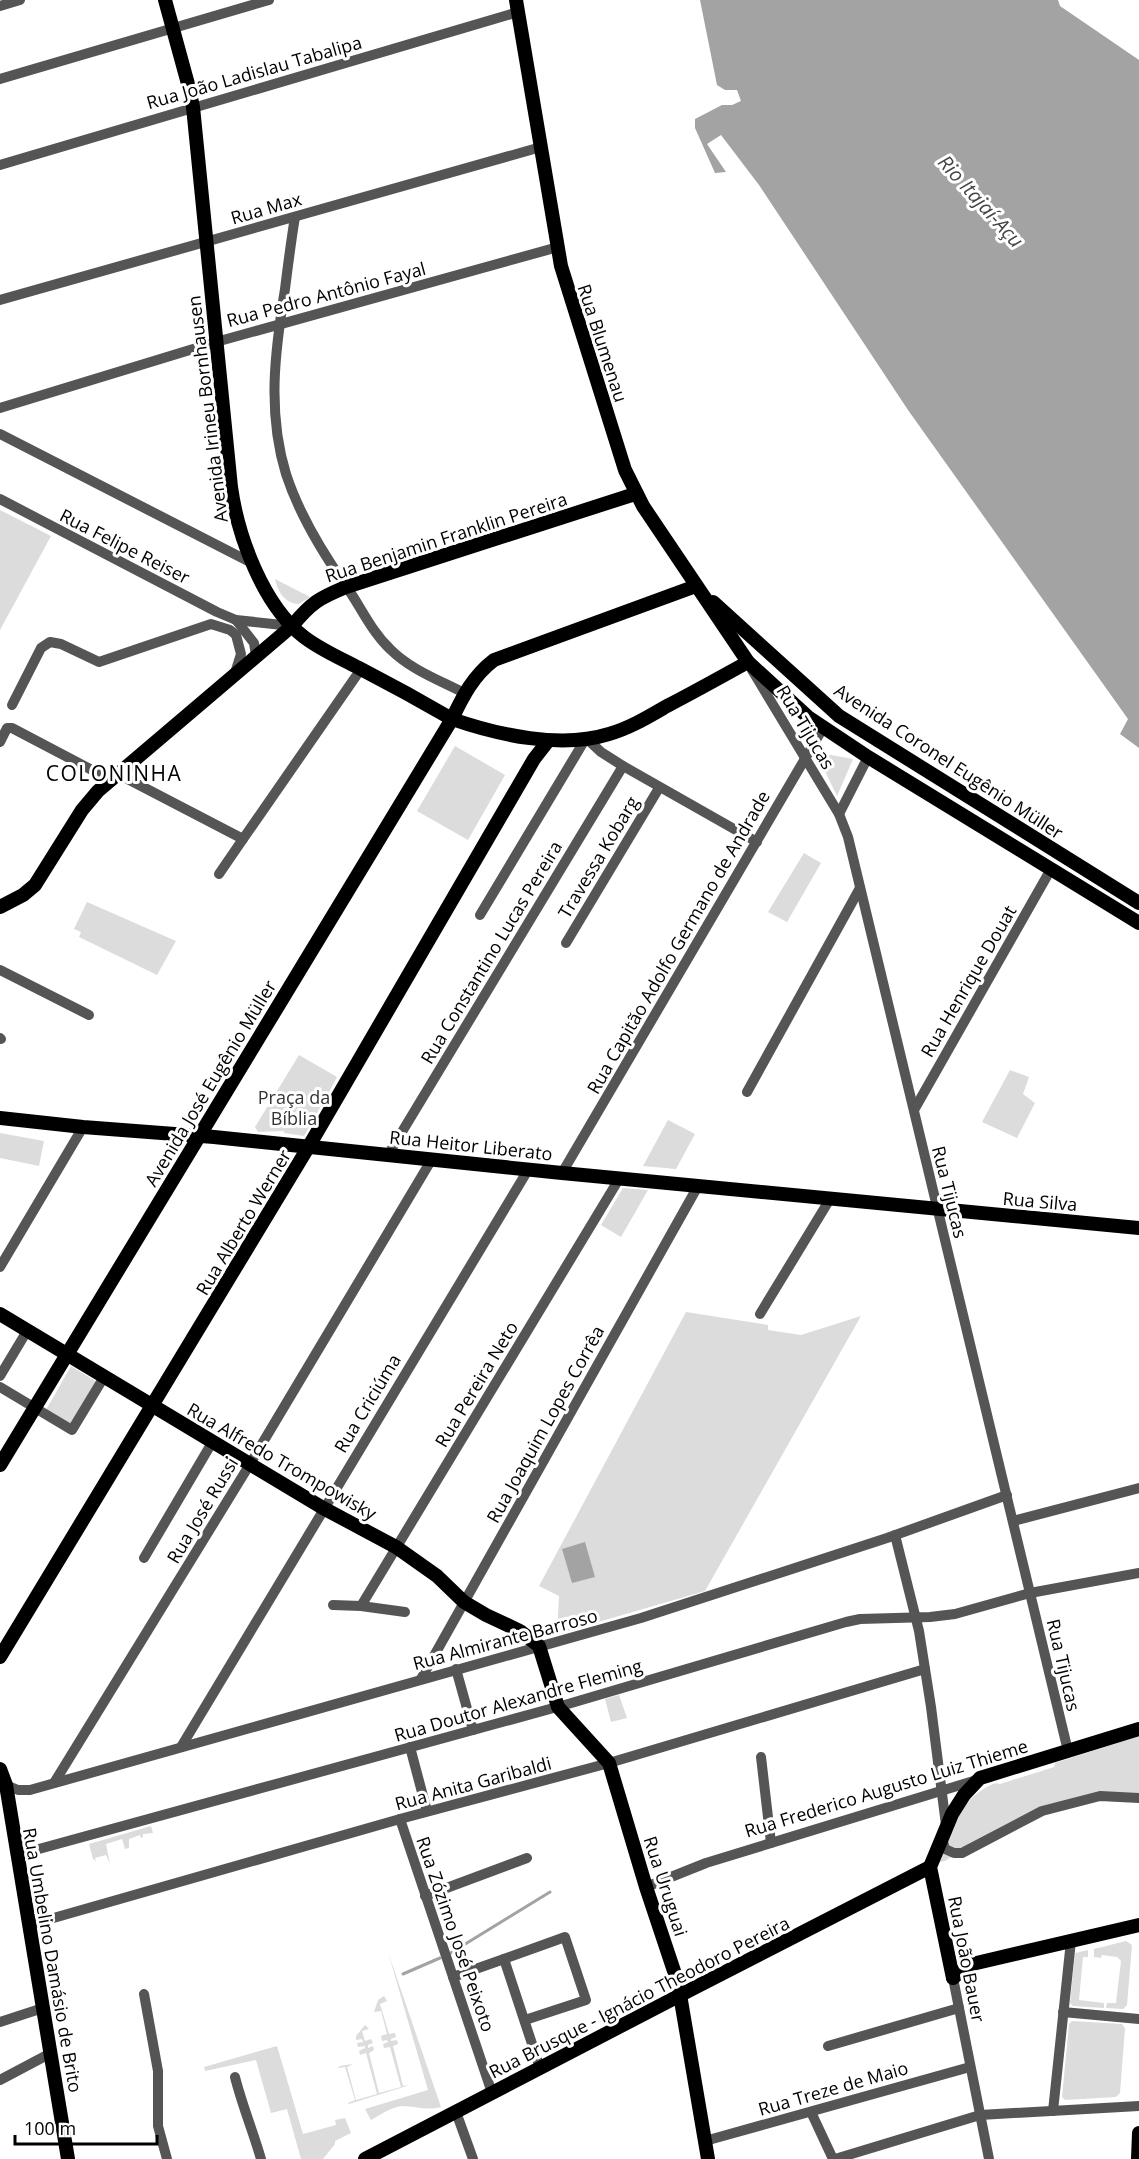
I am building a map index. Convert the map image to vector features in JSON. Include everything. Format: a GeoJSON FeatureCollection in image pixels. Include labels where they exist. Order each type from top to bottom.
{"type":"FeatureCollection","features":[{"type":"Feature","properties":{"kind":"main road","name":"Avenida Irineu Bornhausen"},"geometry":{"type":"LineString","coordinates":[[165,0],[189,84],[193,107],[234,505],[239,528],[254,564],[272,598],[292,626],[313,643],[452,719],[548,741],[608,735],[634,724],[748,662]]}},
{"type":"Feature","properties":{"kind":"main road","name":"Rua Blumenau"},"geometry":{"type":"LineString","coordinates":[[517,6],[558,247],[569,295],[625,470],[635,494],[748,662]]}},
{"type":"Feature","properties":{"kind":"main road","name":"Rua Benjamin Franklin Pereira"},"geometry":{"type":"LineString","coordinates":[[0,907],[23,895],[35,885],[82,810],[98,791],[292,626],[306,609],[320,598],[346,587],[635,494]]}},
{"type":"Feature","properties":{"kind":"main road","name":"Avenida José Eugênio Müller"},"geometry":{"type":"LineString","coordinates":[[0,1465],[182,1167],[198,1135],[478,673],[494,660],[696,586]]}},
{"type":"Feature","properties":{"kind":"main road","name":"Avenida Coronel Eugênio Müller"},"geometry":{"type":"LineString","coordinates":[[696,586],[840,716],[1139,903]]}},
{"type":"Feature","properties":{"kind":"main road","name":"Avenida Coronel Eugênio Müller"},"geometry":{"type":"LineString","coordinates":[[748,662],[823,728],[1139,923]]}},
{"type":"Feature","properties":{"kind":"main road","name":"Rua Alberto Werner"},"geometry":{"type":"LineString","coordinates":[[0,1657],[309,1146],[534,759],[548,741]]}},
{"type":"Feature","properties":{"kind":"main road","name":"Rua Heitor Liberato"},"geometry":{"type":"LineString","coordinates":[[0,1118],[83,1127],[198,1135],[528,1170],[938,1209]]}},
{"type":"Feature","properties":{"kind":"main road","name":"Rua Silva"},"geometry":{"type":"LineString","coordinates":[[938,1209],[1139,1228]]}},
{"type":"Feature","properties":{"kind":"main road","name":"Rua Alfredo Trompowisky"},"geometry":{"type":"LineString","coordinates":[[0,1314],[323,1508],[396,1547],[437,1576],[464,1602],[520,1631],[539,1646]]}},
{"type":"Feature","properties":{"kind":"main road","name":"Rua Uruguai"},"geometry":{"type":"LineString","coordinates":[[539,1646],[558,1707],[609,1763],[681,1995],[708,2159]]}},
{"type":"Feature","properties":{"kind":"main road","name":"Rua Frederico Augusto Luiz Thieme"},"geometry":{"type":"LineString","coordinates":[[980,1778],[1139,1730]]}},
{"type":"Feature","properties":{"kind":"main road","name":"Rua Umbelino Damásio de Brito"},"geometry":{"type":"LineString","coordinates":[[0,1768],[6,1785],[68,2159]]}},
{"type":"Feature","properties":{"kind":"main road"},"geometry":{"type":"LineString","coordinates":[[930,1867],[946,1825],[957,1805],[980,1778]]}},
{"type":"Feature","properties":{"kind":"main road","name":"Rua João Bauer"},"geometry":{"type":"LineString","coordinates":[[930,1867],[953,1978]]}},
{"type":"Feature","properties":{"kind":"main road","name":"Rua Brusque - Ignácio Theodoro Pereira"},"geometry":{"type":"LineString","coordinates":[[365,2159],[930,1867]]}},
{"type":"Feature","properties":{"kind":"main road"},"geometry":{"type":"LineString","coordinates":[[953,1978],[968,1965],[1139,1925]]}},
{"type":"Feature","properties":{"kind":"main road"},"geometry":{"type":"LineString","coordinates":[[949,1957],[968,1965]]}},
{"type":"Feature","properties":{"kind":"main road"},"geometry":{"type":"LineString","coordinates":[[1138,2159],[1139,2133]]}},
{"type":"Feature","properties":{"kind":"street"},"geometry":{"type":"LineString","coordinates":[[0,6],[20,0]]}},
{"type":"Feature","properties":{"kind":"street"},"geometry":{"type":"LineString","coordinates":[[0,79],[269,0]]}},
{"type":"Feature","properties":{"kind":"street","name":"Rua João Ladislau Tabalipa"},"geometry":{"type":"LineString","coordinates":[[0,165],[517,6]]}},
{"type":"Feature","properties":{"kind":"street","name":"Rua Max"},"geometry":{"type":"LineString","coordinates":[[0,300],[542,147]]}},
{"type":"Feature","properties":{"kind":"street"},"geometry":{"type":"LineString","coordinates":[[295,217],[273,384],[274,411],[286,472],[295,499],[312,532],[346,587],[373,629],[390,650],[416,669],[464,693]]}},
{"type":"Feature","properties":{"kind":"street","name":"Rua Pedro Antônio Fayal"},"geometry":{"type":"LineString","coordinates":[[0,408],[216,342],[558,247]]}},
{"type":"Feature","properties":{"kind":"street"},"geometry":{"type":"LineString","coordinates":[[0,434],[254,564]]}},
{"type":"Feature","properties":{"kind":"street","name":"Rua Felipe Reiser"},"geometry":{"type":"LineString","coordinates":[[0,499],[217,612],[236,620],[292,626]]}},
{"type":"Feature","properties":{"kind":"street"},"geometry":{"type":"LineString","coordinates":[[12,705],[41,648],[50,642],[61,644],[99,662],[211,624],[217,612]]}},
{"type":"Feature","properties":{"kind":"street","name":"Rua Felipe Reiser"},"geometry":{"type":"LineString","coordinates":[[236,620],[254,643],[256,656]]}},
{"type":"Feature","properties":{"kind":"street"},"geometry":{"type":"LineString","coordinates":[[211,624],[230,630],[236,635],[240,654],[235,673]]}},
{"type":"Feature","properties":{"kind":"street","name":"Rua Tijucas"},"geometry":{"type":"LineString","coordinates":[[748,662],[839,814],[848,837],[1068,1751]]}},
{"type":"Feature","properties":{"kind":"street"},"geometry":{"type":"LineString","coordinates":[[219,874],[361,669]]}},
{"type":"Feature","properties":{"kind":"street"},"geometry":{"type":"LineString","coordinates":[[0,742],[7,728],[12,728],[243,838]]}},
{"type":"Feature","properties":{"kind":"street","name":"Rua Capitão Adolfo Germano de Andrade"},"geometry":{"type":"LineString","coordinates":[[562,1173],[823,728]]}},
{"type":"Feature","properties":{"kind":"street"},"geometry":{"type":"LineString","coordinates":[[480,915],[586,738],[601,752],[623,766],[757,843]]}},
{"type":"Feature","properties":{"kind":"street"},"geometry":{"type":"LineString","coordinates":[[839,814],[868,757]]}},
{"type":"Feature","properties":{"kind":"street","name":"Rua Constantino Lucas Pereira"},"geometry":{"type":"LineString","coordinates":[[388,1155],[623,766]]}},
{"type":"Feature","properties":{"kind":"street","name":"Travessa Kobarg"},"geometry":{"type":"LineString","coordinates":[[566,943],[659,788]]}},
{"type":"Feature","properties":{"kind":"street","name":"Rua Henrique Douat"},"geometry":{"type":"LineString","coordinates":[[914,1110],[1052,869]]}},
{"type":"Feature","properties":{"kind":"street"},"geometry":{"type":"LineString","coordinates":[[747,1092],[860,888]]}},
{"type":"Feature","properties":{"kind":"street"},"geometry":{"type":"LineString","coordinates":[[0,970],[89,1015]]}},
{"type":"Feature","properties":{"kind":"street"},"geometry":{"type":"LineString","coordinates":[[0,1267],[83,1127]]}},
{"type":"Feature","properties":{"kind":"street","name":"Rua José Russi"},"geometry":{"type":"LineString","coordinates":[[54,1783],[250,1464],[432,1159]]}},
{"type":"Feature","properties":{"kind":"street","name":"Rua Criciúma"},"geometry":{"type":"LineString","coordinates":[[181,1746],[528,1170]]}},
{"type":"Feature","properties":{"kind":"street","name":"Rua Pereira Neto"},"geometry":{"type":"LineString","coordinates":[[361,1606],[619,1179]]}},
{"type":"Feature","properties":{"kind":"street","name":"Rua Joaquim Lopes Corrêa"},"geometry":{"type":"LineString","coordinates":[[421,1679],[698,1186]]}},
{"type":"Feature","properties":{"kind":"street"},"geometry":{"type":"LineString","coordinates":[[760,1314],[830,1199]]}},
{"type":"Feature","properties":{"kind":"street"},"geometry":{"type":"LineString","coordinates":[[0,1376],[27,1331]]}},
{"type":"Feature","properties":{"kind":"street"},"geometry":{"type":"LineString","coordinates":[[0,1387],[72,1430],[104,1377]]}},
{"type":"Feature","properties":{"kind":"street"},"geometry":{"type":"LineString","coordinates":[[144,1558],[213,1441]]}},
{"type":"Feature","properties":{"kind":"street"},"geometry":{"type":"LineString","coordinates":[[1013,1521],[1139,1488]]}},
{"type":"Feature","properties":{"kind":"street","name":"Rua Almirante Barroso"},"geometry":{"type":"LineString","coordinates":[[6,1785],[18,1790],[30,1790],[641,1618],[895,1535],[1006,1495]]}},
{"type":"Feature","properties":{"kind":"street"},"geometry":{"type":"LineString","coordinates":[[895,1535],[925,1669],[946,1825]]}},
{"type":"Feature","properties":{"kind":"street","name":"Rua Doutor Alexandre Fleming"},"geometry":{"type":"LineString","coordinates":[[17,1855],[558,1707],[846,1622],[860,1619],[955,1614],[1030,1593],[1139,1573]]}},
{"type":"Feature","properties":{"kind":"street"},"geometry":{"type":"LineString","coordinates":[[333,1605],[405,1612]]}},
{"type":"Feature","properties":{"kind":"street"},"geometry":{"type":"LineString","coordinates":[[456,1669],[473,1730]]}},
{"type":"Feature","properties":{"kind":"street","name":"Rua Anita Garibaldi"},"geometry":{"type":"LineString","coordinates":[[29,1925],[428,1811],[609,1763],[925,1669]]}},
{"type":"Feature","properties":{"kind":"street"},"geometry":{"type":"LineString","coordinates":[[410,1747],[428,1811]]}},
{"type":"Feature","properties":{"kind":"street"},"geometry":{"type":"LineString","coordinates":[[761,1757],[771,1843]]}},
{"type":"Feature","properties":{"kind":"street","name":"Rua Frederico Augusto Luiz Thieme"},"geometry":{"type":"LineString","coordinates":[[646,1887],[706,1863],[980,1778]]}},
{"type":"Feature","properties":{"kind":"street"},"geometry":{"type":"LineString","coordinates":[[942,1838],[943,1846],[948,1851],[962,1853],[1042,1811],[1100,1796],[1139,1798]]}},
{"type":"Feature","properties":{"kind":"street","name":"Rua Zózimo José Peixoto"},"geometry":{"type":"LineString","coordinates":[[400,1819],[492,2093]]}},
{"type":"Feature","properties":{"kind":"street"},"geometry":{"type":"LineString","coordinates":[[425,1896],[527,1858]]}},
{"type":"Feature","properties":{"kind":"street"},"geometry":{"type":"LineString","coordinates":[[453,1977],[565,1937],[586,2000],[525,2020]]}},
{"type":"Feature","properties":{"kind":"street"},"geometry":{"type":"LineString","coordinates":[[1053,2111],[1071,1941]]}},
{"type":"Feature","properties":{"kind":"street"},"geometry":{"type":"LineString","coordinates":[[504,1959],[540,2068]]}},
{"type":"Feature","properties":{"kind":"street","name":"Rua João Bauer"},"geometry":{"type":"LineString","coordinates":[[953,1978],[989,2159]]}},
{"type":"Feature","properties":{"kind":"street"},"geometry":{"type":"LineString","coordinates":[[144,1994],[158,2071],[158,2126],[167,2159]]}},
{"type":"Feature","properties":{"kind":"street"},"geometry":{"type":"LineString","coordinates":[[0,2022],[43,2008]]}},
{"type":"Feature","properties":{"kind":"street"},"geometry":{"type":"LineString","coordinates":[[828,2046],[959,2008]]}},
{"type":"Feature","properties":{"kind":"street"},"geometry":{"type":"LineString","coordinates":[[1063,2012],[1139,2019]]}},
{"type":"Feature","properties":{"kind":"street"},"geometry":{"type":"LineString","coordinates":[[0,2080],[51,2053]]}},
{"type":"Feature","properties":{"kind":"street","name":"Rua Treze de Maio"},"geometry":{"type":"LineString","coordinates":[[705,2141],[970,2067]]}},
{"type":"Feature","properties":{"kind":"street"},"geometry":{"type":"LineString","coordinates":[[235,2077],[261,2159]]}},
{"type":"Feature","properties":{"kind":"street"},"geometry":{"type":"LineString","coordinates":[[811,2112],[834,2159],[980,2115],[1139,2106]]}},
{"type":"Feature","properties":{"kind":"street"},"geometry":{"type":"LineString","coordinates":[[456,2112],[473,2159]]}},
{"type":"Feature","properties":{"kind":"green space"},"geometry":{"type":"Polygon","coordinates":[[[0,510],[51,536],[0,630],[0,510]]]}},
{"type":"Feature","properties":{"kind":"green space"},"geometry":{"type":"Polygon","coordinates":[[[275,579],[310,597],[299,604],[289,602],[280,592],[275,579]]]}},
{"type":"Feature","properties":{"kind":"green space"},"geometry":{"type":"Polygon","coordinates":[[[455,746],[505,775],[468,840],[417,811],[455,746]]]}},
{"type":"Feature","properties":{"kind":"green space"},"geometry":{"type":"Polygon","coordinates":[[[820,753],[853,759],[837,796],[818,757],[820,753]]]}},
{"type":"Feature","properties":{"kind":"green space"},"geometry":{"type":"Polygon","coordinates":[[[804,853],[821,863],[787,922],[768,912],[804,853]]]}},
{"type":"Feature","properties":{"kind":"green space"},"geometry":{"type":"Polygon","coordinates":[[[87,902],[176,941],[157,975],[79,937],[81,932],[74,929],[87,902]]]}},
{"type":"Feature","properties":{"kind":"green space","name":"Praça da Bíblia"},"geometry":{"type":"Polygon","coordinates":[[[299,1055],[337,1077],[334,1083],[304,1136],[284,1133],[284,1131],[258,1132],[255,1127],[299,1055]]]}},
{"type":"Feature","properties":{"kind":"green space"},"geometry":{"type":"Polygon","coordinates":[[[1010,1070],[1029,1077],[1023,1094],[1035,1103],[1017,1138],[982,1122],[1010,1070]]]}},
{"type":"Feature","properties":{"kind":"green space"},"geometry":{"type":"Polygon","coordinates":[[[668,1120],[695,1134],[676,1169],[643,1166],[668,1120]]]}},
{"type":"Feature","properties":{"kind":"green space"},"geometry":{"type":"Polygon","coordinates":[[[0,1133],[44,1141],[39,1166],[0,1158],[0,1133]]]}},
{"type":"Feature","properties":{"kind":"green space"},"geometry":{"type":"Polygon","coordinates":[[[623,1188],[648,1190],[621,1237],[601,1225],[623,1188]]]}},
{"type":"Feature","properties":{"kind":"green space"},"geometry":{"type":"Polygon","coordinates":[[[686,1312],[768,1325],[768,1330],[801,1335],[861,1316],[705,1591],[557,1634],[559,1596],[539,1586],[686,1312]]]}},
{"type":"Feature","properties":{"kind":"green space"},"geometry":{"type":"Polygon","coordinates":[[[71,1366],[97,1382],[71,1426],[46,1410],[71,1366]]]}},
{"type":"Feature","properties":{"kind":"green space"},"geometry":{"type":"Polygon","coordinates":[[[619,1695],[627,1718],[611,1722],[605,1699],[619,1695]]]}},
{"type":"Feature","properties":{"kind":"green space"},"geometry":{"type":"Polygon","coordinates":[[[1139,1736],[1139,1796],[1098,1793],[963,1849],[940,1862],[947,1838],[958,1815],[975,1795],[985,1788],[1054,1767],[1055,1763],[1139,1736]]]}},
{"type":"Feature","properties":{"kind":"green space"},"geometry":{"type":"Polygon","coordinates":[[[151,1826],[153,1833],[143,1834],[141,1838],[140,1835],[129,1839],[129,1848],[125,1849],[122,1839],[106,1844],[110,1864],[106,1855],[95,1858],[96,1861],[93,1859],[89,1844],[151,1826]]]}},
{"type":"Feature","properties":{"kind":"green space"},"geometry":{"type":"Polygon","coordinates":[[[1126,1941],[1132,1945],[1127,2005],[1123,2009],[1106,2008],[1107,2003],[1116,2003],[1121,1961],[1117,1957],[1102,1955],[1101,1958],[1094,1957],[1094,1949],[1126,1941]]]}},
{"type":"Feature","properties":{"kind":"green space"},"geometry":{"type":"Polygon","coordinates":[[[1088,1950],[1088,1957],[1083,1957],[1079,2000],[1104,2003],[1104,2008],[1073,2006],[1070,2003],[1075,1953],[1088,1950]]]}},
{"type":"Feature","properties":{"kind":"green space"},"geometry":{"type":"Polygon","coordinates":[[[388,1952],[441,2107],[431,2109],[402,2106],[371,2120],[365,2109],[428,2090],[388,1952]]]}},
{"type":"Feature","properties":{"kind":"green space"},"geometry":{"type":"Polygon","coordinates":[[[384,1996],[387,2001],[380,2004],[389,2034],[395,2033],[396,2037],[391,2041],[397,2040],[398,2044],[393,2046],[403,2086],[410,2085],[349,2104],[355,2100],[345,2067],[338,2068],[340,2066],[353,2064],[347,2067],[356,2100],[377,2094],[366,2053],[360,2055],[359,2051],[365,2046],[358,2047],[357,2043],[363,2042],[362,2039],[356,2040],[356,2036],[365,2025],[369,2029],[362,2031],[365,2041],[371,2039],[373,2043],[368,2045],[368,2048],[373,2046],[374,2050],[369,2053],[379,2093],[401,2087],[390,2047],[384,2048],[383,2044],[388,2042],[387,2040],[382,2041],[381,2036],[387,2034],[381,2011],[374,2012],[378,2000],[384,1996]]]}},
{"type":"Feature","properties":{"kind":"green space"},"geometry":{"type":"Polygon","coordinates":[[[1072,2021],[1122,2024],[1125,2028],[1120,2093],[1116,2097],[1065,2100],[1062,2097],[1069,2024],[1072,2021]]]}},
{"type":"Feature","properties":{"kind":"green space"},"geometry":{"type":"Polygon","coordinates":[[[277,2046],[303,2134],[336,2125],[335,2120],[345,2118],[351,2133],[335,2141],[323,2159],[301,2159],[287,2109],[271,2113],[256,2060],[205,2071],[204,2067],[277,2046]]]}},
{"type":"Feature","properties":{"kind":"water","name":"Rio Itajaí-Açu"},"geometry":{"type":"Polygon","coordinates":[[[700,0],[1058,0],[1060,6],[1139,60],[1139,748],[1120,734],[1128,719],[908,410],[759,185],[721,135],[707,144],[726,172],[715,173],[695,128],[695,119],[722,105],[732,105],[741,101],[737,90],[725,90],[717,85],[700,0]]]}},
{"type":"Feature","properties":{"kind":"water"},"geometry":{"type":"Polygon","coordinates":[[[585,1542],[595,1577],[572,1583],[562,1549],[585,1542]]]}},
{"type":"Feature","properties":{"kind":"waterway"},"geometry":{"type":"LineString","coordinates":[[449,1954],[550,1892]]}},
{"type":"Feature","properties":{"kind":"waterway"},"geometry":{"type":"LineString","coordinates":[[403,1974],[440,1958]]}},
{"type":"Feature","properties":{"kind":"district","name":"COLONINHA"},"geometry":{"type":"Point","coordinates":[114,773]}}]}
